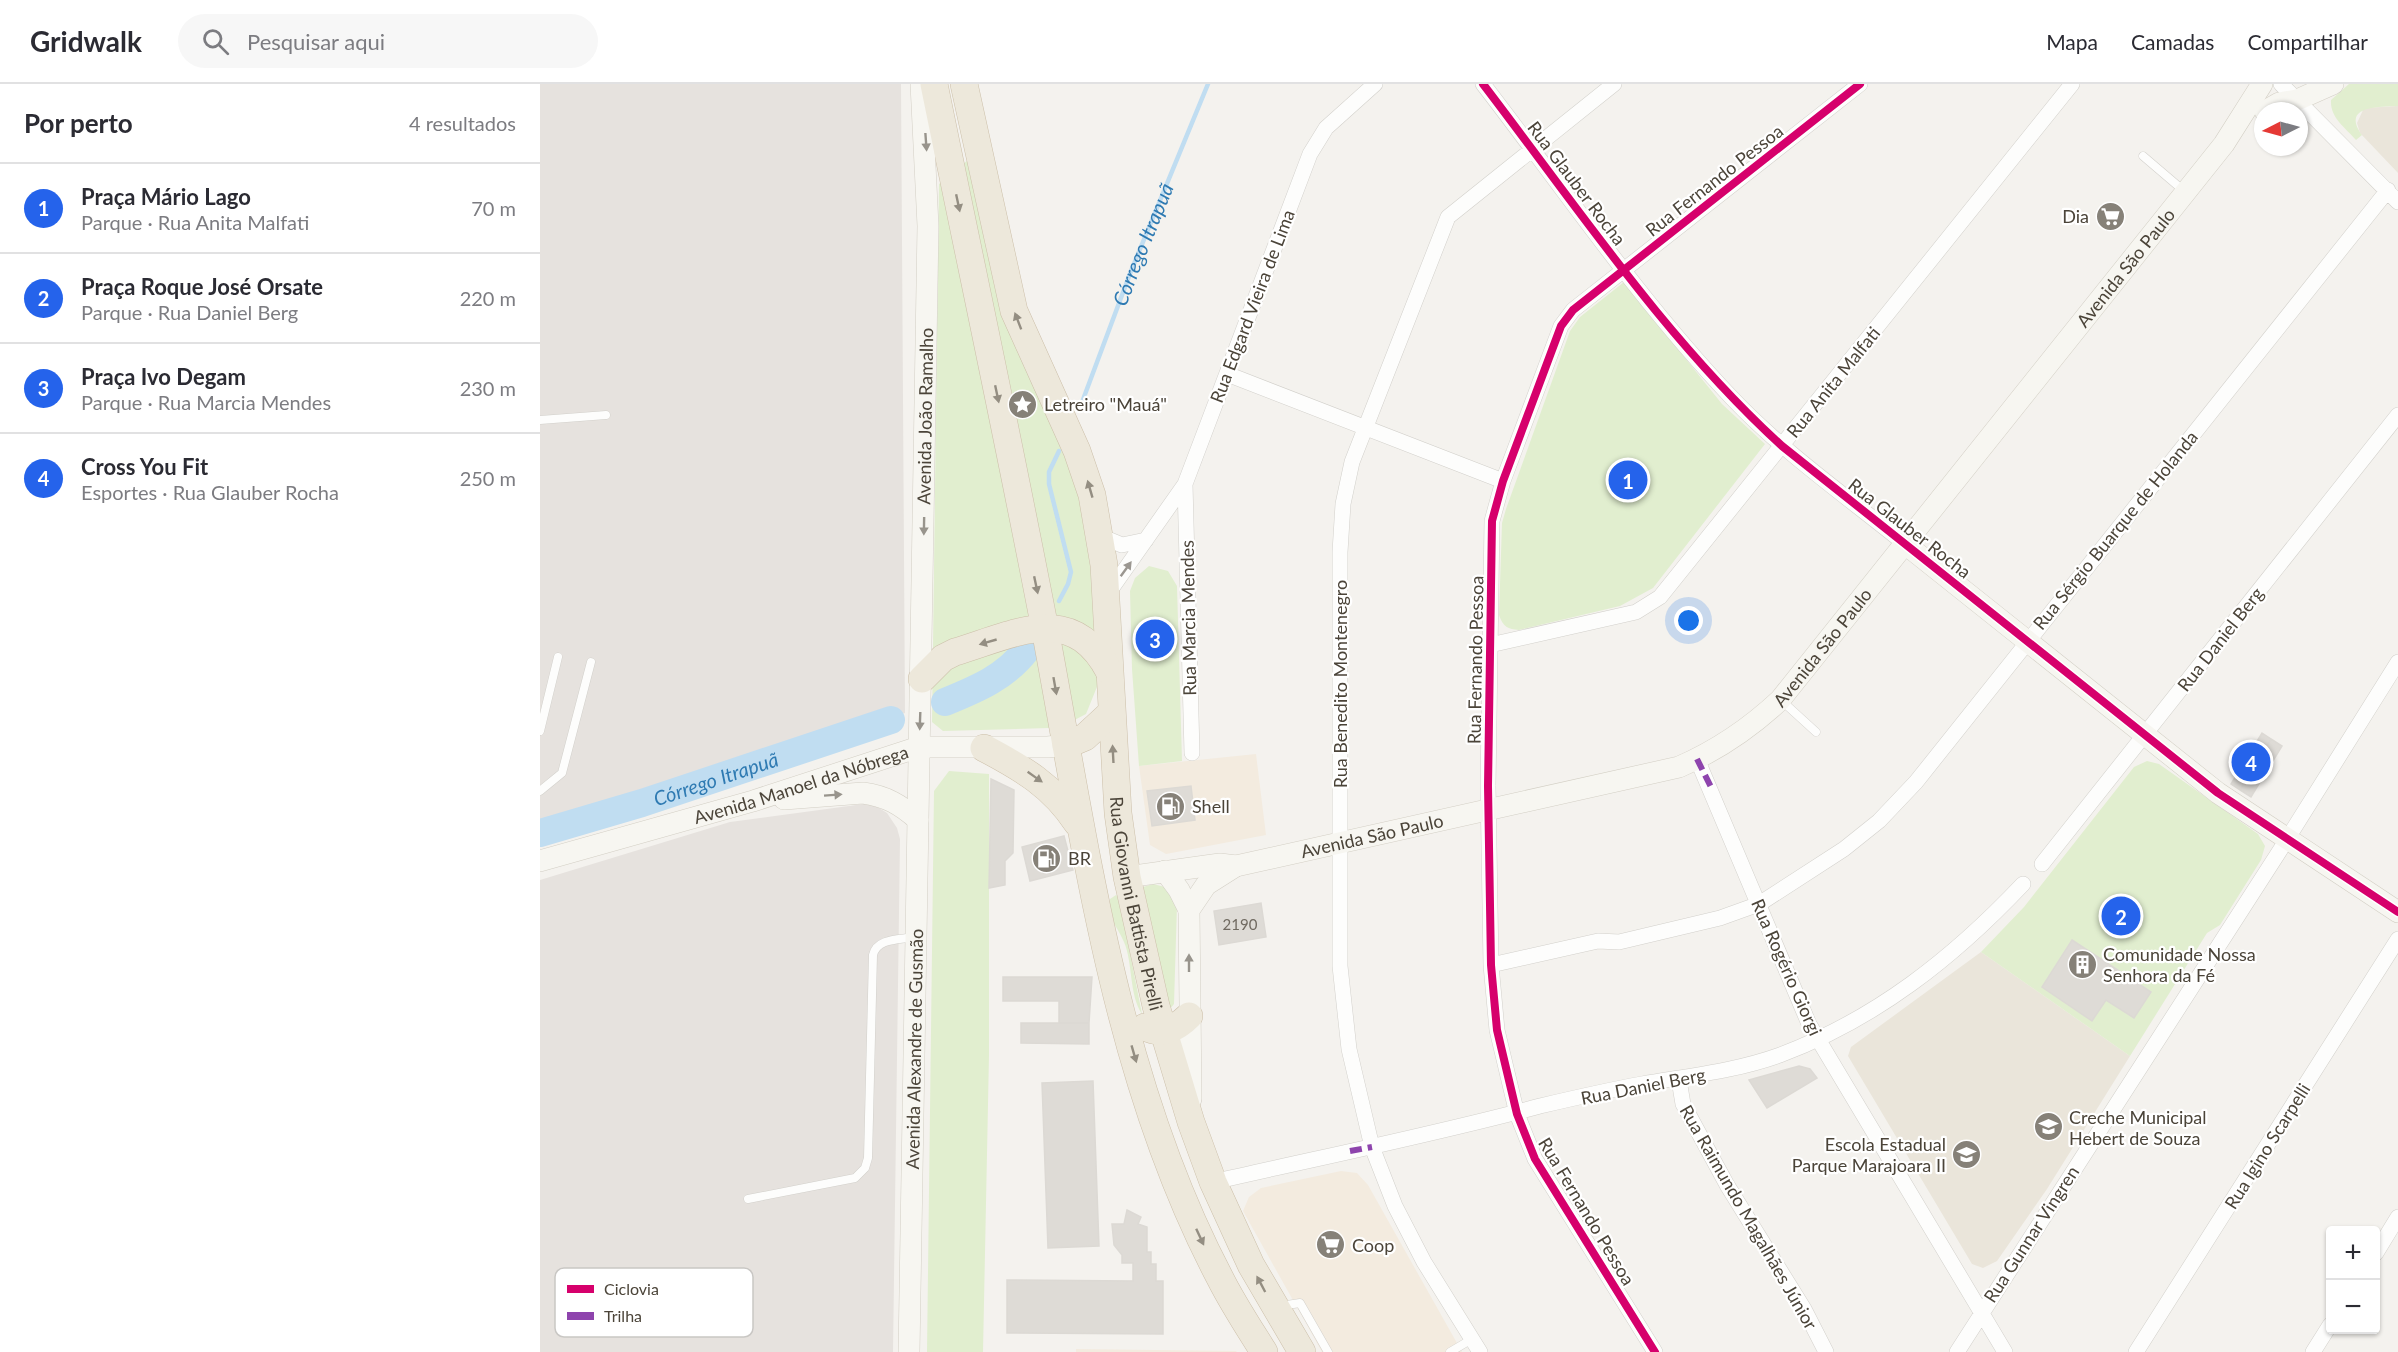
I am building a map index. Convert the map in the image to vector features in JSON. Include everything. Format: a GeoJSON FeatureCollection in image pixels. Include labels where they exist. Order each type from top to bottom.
{"type":"FeatureCollection","features":[{"type":"Feature","properties":{"kind":"highway"},"geometry":{"type":"LineString","coordinates":[[934,84],[1045,628]]}},
{"type":"Feature","properties":{"kind":"highway","name":"Rua Giovanni Battista Pirelli"},"geometry":{"type":"LineString","coordinates":[[968,88],[1014,311],[1092,495],[1100,536],[1106,597],[1118,813],[1127,877],[1162,1031],[1213,1182],[1275,1310],[1302,1352]]}},
{"type":"Feature","properties":{"kind":"highway"},"geometry":{"type":"LineString","coordinates":[[922,679],[943,658],[955,652],[1045,628],[1068,630],[1088,641],[1099,653],[1110,672]]}},
{"type":"Feature","properties":{"kind":"highway","name":"Rua Giovanni Battista Pirelli"},"geometry":{"type":"LineString","coordinates":[[1045,628],[1097,901],[1142,1081],[1175,1176],[1218,1275],[1264,1352]]}},
{"type":"Feature","properties":{"kind":"highway"},"geometry":{"type":"LineString","coordinates":[[1066,745],[1085,737],[1111,713]]}},
{"type":"Feature","properties":{"kind":"highway"},"geometry":{"type":"LineString","coordinates":[[984,748],[1040,780],[1066,807],[1082,830]]}},
{"type":"Feature","properties":{"kind":"highway"},"geometry":{"type":"LineString","coordinates":[[1097,901],[1111,885],[1127,877]]}},
{"type":"Feature","properties":{"kind":"highway"},"geometry":{"type":"LineString","coordinates":[[1109,956],[1127,978],[1137,1016],[1143,1025],[1149,1029],[1162,1031],[1180,1024],[1188,1016]]}},
{"type":"Feature","properties":{"kind":"main road","name":"Avenida João Ramalho"},"geometry":{"type":"LineString","coordinates":[[919,747],[922,679],[928,226],[921,84]]}},
{"type":"Feature","properties":{"kind":"main road","name":"Avenida São Paulo"},"geometry":{"type":"LineString","coordinates":[[1189,910],[1206,885],[1236,866],[1657,773],[1697,759],[1733,740],[1780,700],[2224,144],[2262,84]]}},
{"type":"Feature","properties":{"kind":"main road","name":"Avenida São Paulo"},"geometry":{"type":"LineString","coordinates":[[2285,102],[2297,100],[2333,84]]}},
{"type":"Feature","properties":{"kind":"main road","name":"Avenida São Paulo"},"geometry":{"type":"LineString","coordinates":[[2224,144],[2254,120]]}},
{"type":"Feature","properties":{"kind":"main road","name":"Rua Glauber Rocha"},"geometry":{"type":"LineString","coordinates":[[1904,543],[2218,793],[2286,841],[2398,912]]}},
{"type":"Feature","properties":{"kind":"main road","name":"Avenida Manoel da Nóbrega"},"geometry":{"type":"LineString","coordinates":[[540,861],[753,801],[919,747],[984,748],[1066,745]]}},
{"type":"Feature","properties":{"kind":"main road","name":"Avenida Alexandre de Gusmão"},"geometry":{"type":"LineString","coordinates":[[909,1352],[919,747]]}},
{"type":"Feature","properties":{"kind":"main road"},"geometry":{"type":"LineString","coordinates":[[753,801],[863,793],[892,801],[918,820]]}},
{"type":"Feature","properties":{"kind":"main road","name":"Avenida São Paulo"},"geometry":{"type":"LineString","coordinates":[[1127,877],[1220,864],[1236,866]]}},
{"type":"Feature","properties":{"kind":"main road"},"geometry":{"type":"LineString","coordinates":[[1165,871],[1189,910],[1188,1016],[1191,1122]]}},
{"type":"Feature","properties":{"kind":"street","name":"Rua Edgard Vieira de Lima"},"geometry":{"type":"LineString","coordinates":[[1106,597],[1185,484],[1310,154],[1326,128],[1375,84]]}},
{"type":"Feature","properties":{"kind":"street","name":"Rua Glauber Rocha"},"geometry":{"type":"LineString","coordinates":[[1483,84],[1623,270],[1730,396],[1782,446],[1904,543]]}},
{"type":"Feature","properties":{"kind":"street","name":"Rua Benedito Montenegro"},"geometry":{"type":"LineString","coordinates":[[1475,1348],[1424,1262],[1399,1214],[1372,1146],[1353,1067],[1344,1012],[1340,966],[1341,528],[1347,484],[1365,428],[1448,217],[1614,84]]}},
{"type":"Feature","properties":{"kind":"street","name":"Rua Fernando Pessoa"},"geometry":{"type":"LineString","coordinates":[[1655,1352],[1535,1159],[1517,1114],[1497,1030],[1491,964],[1489,810],[1492,521],[1503,481],[1561,326],[1573,310],[1860,84]]}},
{"type":"Feature","properties":{"kind":"street","name":"Rua Anita Malfati"},"geometry":{"type":"LineString","coordinates":[[1490,645],[1625,615],[1649,606],[1676,580],[2072,84]]}},
{"type":"Feature","properties":{"kind":"street"},"geometry":{"type":"LineString","coordinates":[[2281,84],[2393,196]]}},
{"type":"Feature","properties":{"kind":"street","name":"Rua Sérgio Buarque de Holanda"},"geometry":{"type":"LineString","coordinates":[[1491,964],[1598,941],[1619,942],[1720,918],[1759,904],[1844,849],[1879,821],[1916,782],[2027,640],[2393,196]]}},
{"type":"Feature","properties":{"kind":"street"},"geometry":{"type":"LineString","coordinates":[[1227,374],[1503,481]]}},
{"type":"Feature","properties":{"kind":"street","name":"Rua Daniel Berg"},"geometry":{"type":"LineString","coordinates":[[2042,864],[2398,415]]}},
{"type":"Feature","properties":{"kind":"street","name":"Rua Marcia Mendes"},"geometry":{"type":"LineString","coordinates":[[1185,484],[1191,753]]}},
{"type":"Feature","properties":{"kind":"street"},"geometry":{"type":"LineString","coordinates":[[1100,536],[1122,545],[1146,540]]}},
{"type":"Feature","properties":{"kind":"street","name":"Rua Gunnar Vingren"},"geometry":{"type":"LineString","coordinates":[[1957,1352],[2286,841],[2398,662]]}},
{"type":"Feature","properties":{"kind":"street","name":"Rua Rogério Giorgi"},"geometry":{"type":"LineString","coordinates":[[1697,759],[1817,1038],[2005,1352]]}},
{"type":"Feature","properties":{"kind":"street","name":"Rua Daniel Berg"},"geometry":{"type":"LineString","coordinates":[[1213,1182],[1643,1084],[1679,1080],[1765,1059],[1860,1018],[1902,993],[1977,932],[2023,884]]}},
{"type":"Feature","properties":{"kind":"street","name":"Rua Igino Scarpelli"},"geometry":{"type":"LineString","coordinates":[[2136,1352],[2398,939]]}},
{"type":"Feature","properties":{"kind":"street","name":"Rua Raimundo Magalhães Júnior"},"geometry":{"type":"LineString","coordinates":[[1679,1080],[1683,1104],[1727,1185],[1804,1309],[1826,1352]]}},
{"type":"Feature","properties":{"kind":"street"},"geometry":{"type":"LineString","coordinates":[[2380,1247],[2398,1218]]}},
{"type":"Feature","properties":{"kind":"street"},"geometry":{"type":"LineString","coordinates":[[2313,1352],[2326,1332]]}},
{"type":"Feature","properties":{"kind":"lane"},"geometry":{"type":"LineString","coordinates":[[2144,156],[2185,192]]}},
{"type":"Feature","properties":{"kind":"lane"},"geometry":{"type":"LineString","coordinates":[[540,420],[606,415]]}},
{"type":"Feature","properties":{"kind":"lane"},"geometry":{"type":"LineString","coordinates":[[540,731],[558,657]]}},
{"type":"Feature","properties":{"kind":"lane"},"geometry":{"type":"LineString","coordinates":[[540,791],[562,773],[591,662]]}},
{"type":"Feature","properties":{"kind":"lane"},"geometry":{"type":"LineString","coordinates":[[1780,700],[1816,732]]}},
{"type":"Feature","properties":{"kind":"lane"},"geometry":{"type":"LineString","coordinates":[[748,1199],[855,1178],[865,1168],[868,1158],[873,955],[879,943],[916,937]]}},
{"type":"Feature","properties":{"kind":"lane"},"geometry":{"type":"LineString","coordinates":[[1275,1310],[1282,1305],[1299,1303],[1328,1352]]}},
{"type":"Feature","properties":{"kind":"lane"},"geometry":{"type":"LineString","coordinates":[[1450,1352],[1475,1348]]}},
{"type":"Feature","properties":{"kind":"shaded area"},"geometry":{"type":"Polygon","coordinates":[[[540,84],[901,84],[905,713],[540,827],[540,84]]]}},
{"type":"Feature","properties":{"kind":"shaded area"},"geometry":{"type":"Polygon","coordinates":[[[2398,106],[2398,173],[2360,133],[2357,123],[2364,108],[2398,106]]]}},
{"type":"Feature","properties":{"kind":"shaded area"},"geometry":{"type":"Polygon","coordinates":[[[1256,754],[1266,835],[1166,854],[1150,845],[1139,766],[1256,754]]]}},
{"type":"Feature","properties":{"kind":"shaded area"},"geometry":{"type":"Polygon","coordinates":[[[871,803],[887,813],[897,828],[900,839],[893,1352],[540,1352],[540,880],[730,822],[871,803]]]}},
{"type":"Feature","properties":{"kind":"shaded area"},"geometry":{"type":"Polygon","coordinates":[[[1981,952],[2130,1056],[2047,1189],[1997,1261],[1983,1268],[1972,1264],[1848,1056],[1851,1047],[1981,952]]]}},
{"type":"Feature","properties":{"kind":"shaded area","name":"Coop"},"geometry":{"type":"Polygon","coordinates":[[[1341,1171],[1357,1173],[1368,1185],[1462,1352],[1322,1352],[1243,1211],[1249,1197],[1261,1188],[1341,1171]]]}},
{"type":"Feature","properties":{"kind":"shaded area"},"geometry":{"type":"Polygon","coordinates":[[[1076,1349],[1236,1351],[1237,1352],[1076,1352],[1076,1349]]]}},
{"type":"Feature","properties":{"kind":"green space"},"geometry":{"type":"Polygon","coordinates":[[[2349,84],[2398,84],[2398,106],[2373,108],[2359,113],[2356,118],[2362,135],[2356,140],[2339,122],[2331,106],[2331,100],[2349,84]]]}},
{"type":"Feature","properties":{"kind":"green space"},"geometry":{"type":"Polygon","coordinates":[[[968,160],[1084,498],[1103,672],[1086,714],[1065,725],[1049,728],[943,731],[932,722],[939,184],[968,160]]]}},
{"type":"Feature","properties":{"kind":"green space"},"geometry":{"type":"Polygon","coordinates":[[[1624,282],[1722,404],[1765,444],[1653,588],[1620,606],[1519,630],[1509,628],[1504,625],[1499,615],[1502,523],[1506,509],[1570,331],[1580,317],[1624,282]]]}},
{"type":"Feature","properties":{"kind":"green space"},"geometry":{"type":"Polygon","coordinates":[[[1149,566],[1168,571],[1177,586],[1182,761],[1139,766],[1132,669],[1130,591],[1135,578],[1149,566]]]}},
{"type":"Feature","properties":{"kind":"green space"},"geometry":{"type":"Polygon","coordinates":[[[2147,761],[2159,764],[2258,834],[2265,846],[2261,860],[2220,925],[2207,933],[2130,1056],[1981,952],[2024,907],[2134,767],[2147,761]]]}},
{"type":"Feature","properties":{"kind":"green space"},"geometry":{"type":"Polygon","coordinates":[[[949,771],[989,774],[989,1055],[983,1352],[927,1352],[934,791],[949,771]]]}},
{"type":"Feature","properties":{"kind":"green space"},"geometry":{"type":"Polygon","coordinates":[[[1153,884],[1165,887],[1177,905],[1174,1004],[1170,1009],[1143,887],[1153,884]]]}},
{"type":"Feature","properties":{"kind":"green space"},"geometry":{"type":"Polygon","coordinates":[[[1116,895],[1119,898],[1142,1014],[1135,998],[1127,950],[1110,913],[1110,899],[1116,895]]]}},
{"type":"Feature","properties":{"kind":"building"},"geometry":{"type":"Polygon","coordinates":[[[2262,733],[2271,739],[2240,790],[2231,784],[2262,733]]]}},
{"type":"Feature","properties":{"kind":"building"},"geometry":{"type":"Polygon","coordinates":[[[2271,739],[2282,746],[2251,797],[2240,790],[2271,739]]]}},
{"type":"Feature","properties":{"kind":"building"},"geometry":{"type":"Polygon","coordinates":[[[991,779],[1014,790],[1013,853],[1005,861],[1005,885],[989,888],[991,779]]]}},
{"type":"Feature","properties":{"kind":"building","name":"Shell"},"geometry":{"type":"Polygon","coordinates":[[[1191,786],[1195,820],[1152,826],[1147,791],[1191,786]]]}},
{"type":"Feature","properties":{"kind":"building","name":"BR"},"geometry":{"type":"Polygon","coordinates":[[[1064,836],[1073,870],[1030,881],[1022,847],[1064,836]]]}},
{"type":"Feature","properties":{"kind":"building"},"geometry":{"type":"Polygon","coordinates":[[[1261,903],[1266,937],[1219,945],[1214,911],[1261,903]]]}},
{"type":"Feature","properties":{"kind":"building","name":"Comunidade Nossa Senhora da Fé"},"geometry":{"type":"Polygon","coordinates":[[[2072,940],[2151,992],[2134,1018],[2106,1000],[2092,1021],[2042,987],[2072,940]]]}},
{"type":"Feature","properties":{"kind":"building"},"geometry":{"type":"Polygon","coordinates":[[[1003,977],[1092,977],[1089,1023],[1059,1023],[1059,1001],[1003,1001],[1003,977]]]}},
{"type":"Feature","properties":{"kind":"building"},"geometry":{"type":"Polygon","coordinates":[[[1021,1023],[1089,1023],[1089,1044],[1021,1043],[1021,1023]]]}},
{"type":"Feature","properties":{"kind":"building"},"geometry":{"type":"Polygon","coordinates":[[[1799,1066],[1810,1069],[1817,1078],[1767,1108],[1749,1080],[1799,1066]]]}},
{"type":"Feature","properties":{"kind":"building"},"geometry":{"type":"Polygon","coordinates":[[[1093,1081],[1099,1246],[1048,1248],[1042,1083],[1093,1081]]]}},
{"type":"Feature","properties":{"kind":"building"},"geometry":{"type":"Polygon","coordinates":[[[1127,1210],[1141,1217],[1138,1224],[1147,1227],[1147,1252],[1151,1252],[1151,1264],[1156,1264],[1156,1281],[1163,1281],[1163,1334],[1007,1333],[1007,1280],[1133,1281],[1133,1263],[1122,1263],[1122,1255],[1114,1245],[1112,1224],[1124,1224],[1127,1210]]]}},
{"type":"Feature","properties":{"kind":"waterway","name":"Córrego Itrapuã"},"geometry":{"type":"LineString","coordinates":[[1081,405],[1131,271],[1208,84]]}},
{"type":"Feature","properties":{"kind":"waterway","name":"Córrego Itrapuã"},"geometry":{"type":"LineString","coordinates":[[1059,451],[1049,472],[1049,484],[1071,572],[1068,584],[1059,601]]}},
{"type":"Feature","properties":{"kind":"waterway","name":"Córrego Itrapuã"},"geometry":{"type":"LineString","coordinates":[[945,702],[1000,675],[1027,649]]}},
{"type":"Feature","properties":{"kind":"waterway","name":"Córrego Itrapuã"},"geometry":{"type":"LineString","coordinates":[[540,833],[642,803],[891,720]]}},
{"type":"Feature","properties":{"kind":"marked path"},"geometry":{"type":"LineString","coordinates":[[1697,759],[1711,787]]}},
{"type":"Feature","properties":{"kind":"marked path"},"geometry":{"type":"LineString","coordinates":[[1350,1151],[1372,1147]]}},
{"type":"Feature","properties":{"kind":"cycle path"},"geometry":{"type":"LineString","coordinates":[[1483,84],[1661,318],[1740,405],[1782,446],[2218,793],[2398,912]]}},
{"type":"Feature","properties":{"kind":"cycle path"},"geometry":{"type":"LineString","coordinates":[[1655,1352],[1535,1159],[1517,1114],[1497,1030],[1491,965],[1488,786],[1492,521],[1503,481],[1561,326],[1573,310],[1860,84]]}},
{"type":"Feature","properties":{"kind":"place","name":"Dia"},"geometry":{"type":"Point","coordinates":[2110,216]}},
{"type":"Feature","properties":{"kind":"place","name":"Letreiro \"Mauá\""},"geometry":{"type":"Point","coordinates":[1023,404]}},
{"type":"Feature","properties":{"kind":"place","name":"Praça Mário Lago"},"geometry":{"type":"Point","coordinates":[1628,480]}},
{"type":"Feature","properties":{"kind":"place","name":"Praça Ivo Degam"},"geometry":{"type":"Point","coordinates":[1155,639]}},
{"type":"Feature","properties":{"kind":"place","name":"Cross You Fit"},"geometry":{"type":"Point","coordinates":[2251,762]}},
{"type":"Feature","properties":{"kind":"place","name":"Shell"},"geometry":{"type":"Point","coordinates":[1171,806]}},
{"type":"Feature","properties":{"kind":"place","name":"BR"},"geometry":{"type":"Point","coordinates":[1047,858]}},
{"type":"Feature","properties":{"kind":"place","name":"Praça Roque José Orsate"},"geometry":{"type":"Point","coordinates":[2121,916]}},
{"type":"Feature","properties":{"kind":"place","name":"Comunidade Nossa Senhora da Fé"},"geometry":{"type":"Point","coordinates":[2082,964]}},
{"type":"Feature","properties":{"kind":"place","name":"Creche Municipal Hebert de Souza"},"geometry":{"type":"Point","coordinates":[2048,1127]}},
{"type":"Feature","properties":{"kind":"place","name":"Escola Estadual Parque Marajoara II"},"geometry":{"type":"Point","coordinates":[1967,1154]}},
{"type":"Feature","properties":{"kind":"place","name":"Coop"},"geometry":{"type":"Point","coordinates":[1331,1245]}}]}
